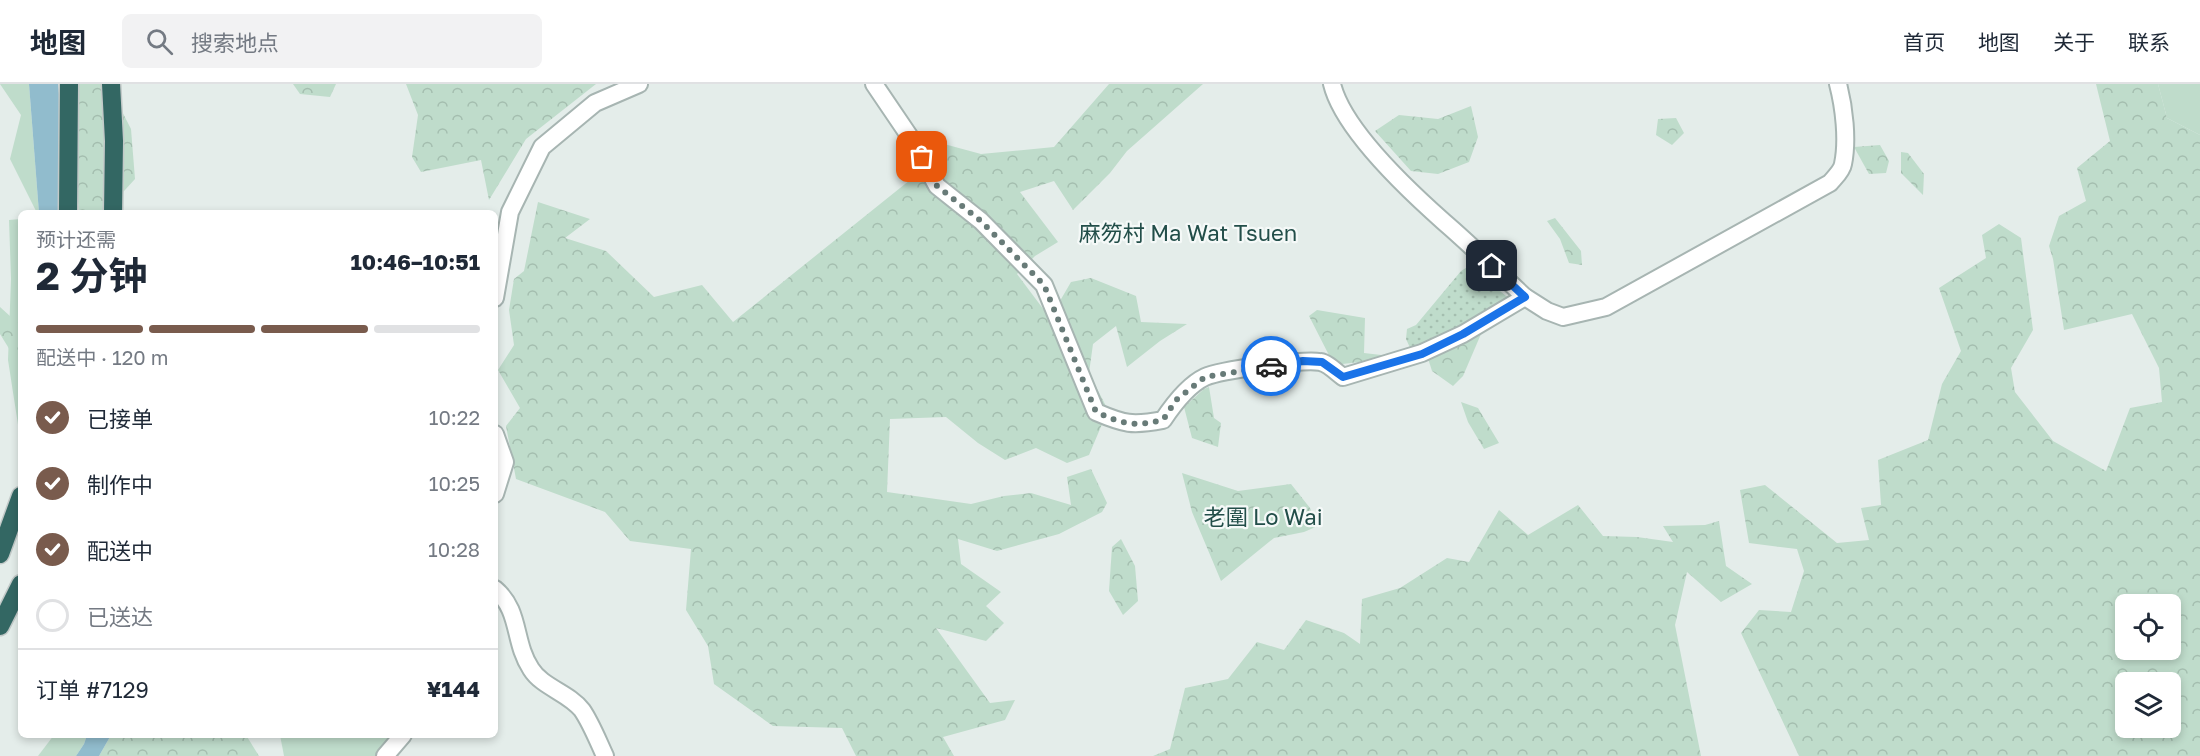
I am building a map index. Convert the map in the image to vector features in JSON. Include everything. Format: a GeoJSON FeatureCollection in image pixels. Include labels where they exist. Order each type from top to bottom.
{"type":"FeatureCollection","features":[{"type":"Feature","properties":{"kind":"highway"},"geometry":{"type":"LineString","coordinates":[[61,84],[69,144]]}},
{"type":"Feature","properties":{"kind":"highway"},"geometry":{"type":"LineString","coordinates":[[68,210],[69,84]]}},
{"type":"Feature","properties":{"kind":"highway"},"geometry":{"type":"LineString","coordinates":[[111,84],[114,141],[113,210]]}},
{"type":"Feature","properties":{"kind":"highway"},"geometry":{"type":"LineString","coordinates":[[114,141],[119,84]]}},
{"type":"Feature","properties":{"kind":"highway"},"geometry":{"type":"LineString","coordinates":[[0,554],[18,504]]}},
{"type":"Feature","properties":{"kind":"highway"},"geometry":{"type":"LineString","coordinates":[[0,626],[18,590]]}},
{"type":"Feature","properties":{"kind":"street"},"geometry":{"type":"LineString","coordinates":[[498,281],[510,212],[542,147],[595,103],[639,84]]}},
{"type":"Feature","properties":{"kind":"street"},"geometry":{"type":"LineString","coordinates":[[874,84],[915,143],[937,186],[981,221],[1044,285],[1096,412],[1123,423],[1163,420],[1176,400],[1205,377],[1303,361],[1322,362],[1343,377],[1422,354],[1463,334],[1525,297]]}},
{"type":"Feature","properties":{"kind":"street"},"geometry":{"type":"LineString","coordinates":[[1332,84],[1335,98],[1359,133],[1407,189],[1525,297],[1547,311],[1563,317],[1606,307],[1830,183],[1843,166],[1845,141],[1838,84]]}},
{"type":"Feature","properties":{"kind":"street"},"geometry":{"type":"LineString","coordinates":[[498,442],[505,462],[498,484]]}},
{"type":"Feature","properties":{"kind":"street"},"geometry":{"type":"LineString","coordinates":[[498,592],[506,598],[516,620],[519,645],[531,670],[581,709],[605,756]]}},
{"type":"Feature","properties":{"kind":"street"},"geometry":{"type":"LineString","coordinates":[[385,756],[400,738]]}},
{"type":"Feature","properties":{"kind":"green space"},"geometry":{"type":"Polygon","coordinates":[[[0,84],[29,84],[39,210],[36,210],[10,159],[21,115],[0,84]]]}},
{"type":"Feature","properties":{"kind":"green space"},"geometry":{"type":"Polygon","coordinates":[[[68,84],[108,84],[131,129],[135,179],[107,210],[79,210],[68,84]]]}},
{"type":"Feature","properties":{"kind":"green space"},"geometry":{"type":"Polygon","coordinates":[[[293,84],[336,84],[330,97],[300,94],[293,84]]]}},
{"type":"Feature","properties":{"kind":"green space"},"geometry":{"type":"Polygon","coordinates":[[[406,84],[596,84],[526,139],[489,200],[481,160],[421,172],[412,157],[418,115],[406,84]]]}},
{"type":"Feature","properties":{"kind":"green space"},"geometry":{"type":"Polygon","coordinates":[[[1109,84],[1203,84],[1127,151],[1110,173],[1073,210],[1054,181],[1020,192],[1058,242],[1035,256],[1017,274],[1050,318],[1071,282],[1091,278],[1136,296],[1141,322],[1187,324],[1160,341],[1127,367],[1116,326],[1093,344],[1089,373],[1108,410],[1089,455],[1067,463],[1036,448],[1005,460],[978,443],[946,417],[890,419],[887,492],[971,504],[1004,496],[1031,493],[1071,505],[1067,477],[1091,469],[1107,503],[1102,512],[1059,534],[997,551],[958,539],[961,564],[1001,592],[986,606],[1004,623],[986,641],[936,628],[990,703],[1015,700],[1005,720],[943,737],[954,756],[856,756],[842,728],[773,726],[714,684],[708,646],[686,610],[691,549],[630,541],[605,512],[516,479],[506,426],[520,408],[498,370],[514,345],[509,310],[514,279],[524,271],[538,202],[590,219],[565,238],[606,251],[654,297],[702,285],[733,322],[915,176],[899,157],[933,141],[981,154],[1054,147],[1109,84]]]}},
{"type":"Feature","properties":{"kind":"green space"},"geometry":{"type":"Polygon","coordinates":[[[2096,84],[2158,84],[2167,118],[2200,135],[2200,756],[1799,756],[1741,633],[1759,610],[1791,612],[1804,571],[1797,549],[1749,543],[1740,490],[1765,485],[1837,543],[1869,540],[1861,508],[1881,505],[1878,460],[1928,440],[1942,384],[1961,351],[1939,288],[1986,258],[1982,235],[1999,224],[2021,238],[2033,330],[2011,368],[2015,392],[2053,441],[2106,471],[2130,408],[2162,402],[2159,368],[2132,314],[2064,330],[2049,246],[2059,216],[2086,201],[2077,168],[2110,141],[2096,84]]]}},
{"type":"Feature","properties":{"kind":"green space"},"geometry":{"type":"Polygon","coordinates":[[[2158,84],[2200,84],[2200,135],[2167,118],[2158,84]]]}},
{"type":"Feature","properties":{"kind":"green space"},"geometry":{"type":"Polygon","coordinates":[[[1471,106],[1478,137],[1469,162],[1438,174],[1411,171],[1375,131],[1399,115],[1438,119],[1471,106]]]}},
{"type":"Feature","properties":{"kind":"green space"},"geometry":{"type":"Polygon","coordinates":[[[1676,118],[1684,133],[1672,145],[1656,135],[1658,119],[1676,118]]]}},
{"type":"Feature","properties":{"kind":"green space"},"geometry":{"type":"Polygon","coordinates":[[[1880,145],[1889,161],[1886,173],[1869,174],[1854,147],[1880,145]]]}},
{"type":"Feature","properties":{"kind":"green space"},"geometry":{"type":"Polygon","coordinates":[[[1901,152],[1908,153],[1924,174],[1923,195],[1901,173],[1901,152]]]}},
{"type":"Feature","properties":{"kind":"green space"},"geometry":{"type":"Polygon","coordinates":[[[1555,218],[1581,251],[1582,265],[1569,263],[1560,239],[1547,221],[1555,218]]]}},
{"type":"Feature","properties":{"kind":"green space"},"geometry":{"type":"Polygon","coordinates":[[[18,219],[18,425],[8,360],[11,279],[9,220],[18,219]]]}},
{"type":"Feature","properties":{"kind":"green space"},"geometry":{"type":"Polygon","coordinates":[[[1469,266],[1511,300],[1412,352],[1406,339],[1407,329],[1416,325],[1461,271],[1469,266]]]}},
{"type":"Feature","properties":{"kind":"green space"},"geometry":{"type":"Polygon","coordinates":[[[1472,303],[1481,334],[1463,376],[1453,386],[1432,371],[1419,330],[1472,303]]]}},
{"type":"Feature","properties":{"kind":"green space"},"geometry":{"type":"Polygon","coordinates":[[[0,307],[18,323],[18,363],[0,334],[0,307]]]}},
{"type":"Feature","properties":{"kind":"green space"},"geometry":{"type":"Polygon","coordinates":[[[1317,310],[1365,318],[1364,353],[1390,356],[1334,365],[1309,316],[1317,310]]]}},
{"type":"Feature","properties":{"kind":"green space"},"geometry":{"type":"Polygon","coordinates":[[[1209,387],[1214,418],[1221,423],[1218,447],[1192,438],[1184,407],[1209,387]]]}},
{"type":"Feature","properties":{"kind":"green space"},"geometry":{"type":"Polygon","coordinates":[[[1461,402],[1478,408],[1499,443],[1484,449],[1468,422],[1461,402]]]}},
{"type":"Feature","properties":{"kind":"green space"},"geometry":{"type":"Polygon","coordinates":[[[1182,473],[1238,491],[1291,484],[1310,508],[1318,526],[1304,532],[1274,538],[1221,581],[1192,512],[1182,473]]]}},
{"type":"Feature","properties":{"kind":"green space"},"geometry":{"type":"Polygon","coordinates":[[[1578,505],[1603,536],[1637,537],[1673,542],[1663,526],[1705,525],[1719,521],[1726,566],[1752,584],[1721,602],[1687,572],[1675,625],[1701,756],[1153,756],[1170,749],[1185,688],[1228,679],[1257,642],[1284,650],[1306,620],[1344,633],[1360,644],[1362,599],[1400,588],[1447,558],[1469,562],[1499,510],[1528,535],[1578,505]]]}},
{"type":"Feature","properties":{"kind":"green space"},"geometry":{"type":"Polygon","coordinates":[[[1121,539],[1135,566],[1138,601],[1123,615],[1109,591],[1112,547],[1121,539]]]}},
{"type":"Feature","properties":{"kind":"green space"},"geometry":{"type":"Polygon","coordinates":[[[52,738],[86,738],[76,756],[38,756],[52,738]]]}},
{"type":"Feature","properties":{"kind":"green space"},"geometry":{"type":"Polygon","coordinates":[[[109,738],[248,738],[259,756],[99,756],[109,738]]]}},
{"type":"Feature","properties":{"kind":"green space"},"geometry":{"type":"Polygon","coordinates":[[[281,738],[388,738],[395,746],[385,756],[284,756],[281,738]]]}},
{"type":"Feature","properties":{"kind":"water"},"geometry":{"type":"Polygon","coordinates":[[[29,84],[58,84],[71,210],[39,210],[29,84]]]}},
{"type":"Feature","properties":{"kind":"water"},"geometry":{"type":"Polygon","coordinates":[[[86,738],[109,738],[99,756],[76,756],[86,738]]]}},
{"type":"Feature","properties":{"kind":"way so far"},"geometry":{"type":"LineString","coordinates":[[922,157],[937,186],[981,221],[1044,285],[1096,412],[1123,423],[1163,420],[1176,400],[1205,377],[1271,366]]}},
{"type":"Feature","properties":{"kind":"district","name":"麻笏村 Ma Wat Tsuen"},"geometry":{"type":"Point","coordinates":[1188,233]}},
{"type":"Feature","properties":{"kind":"district","name":"老圍 Lo Wai"},"geometry":{"type":"Point","coordinates":[1263,517]}},
{"type":"Feature","properties":{"kind":"route"},"geometry":{"type":"LineString","coordinates":[[1271,366],[1303,361],[1322,362],[1343,377],[1422,354],[1463,334],[1525,297],[1492,266]]}}]}
